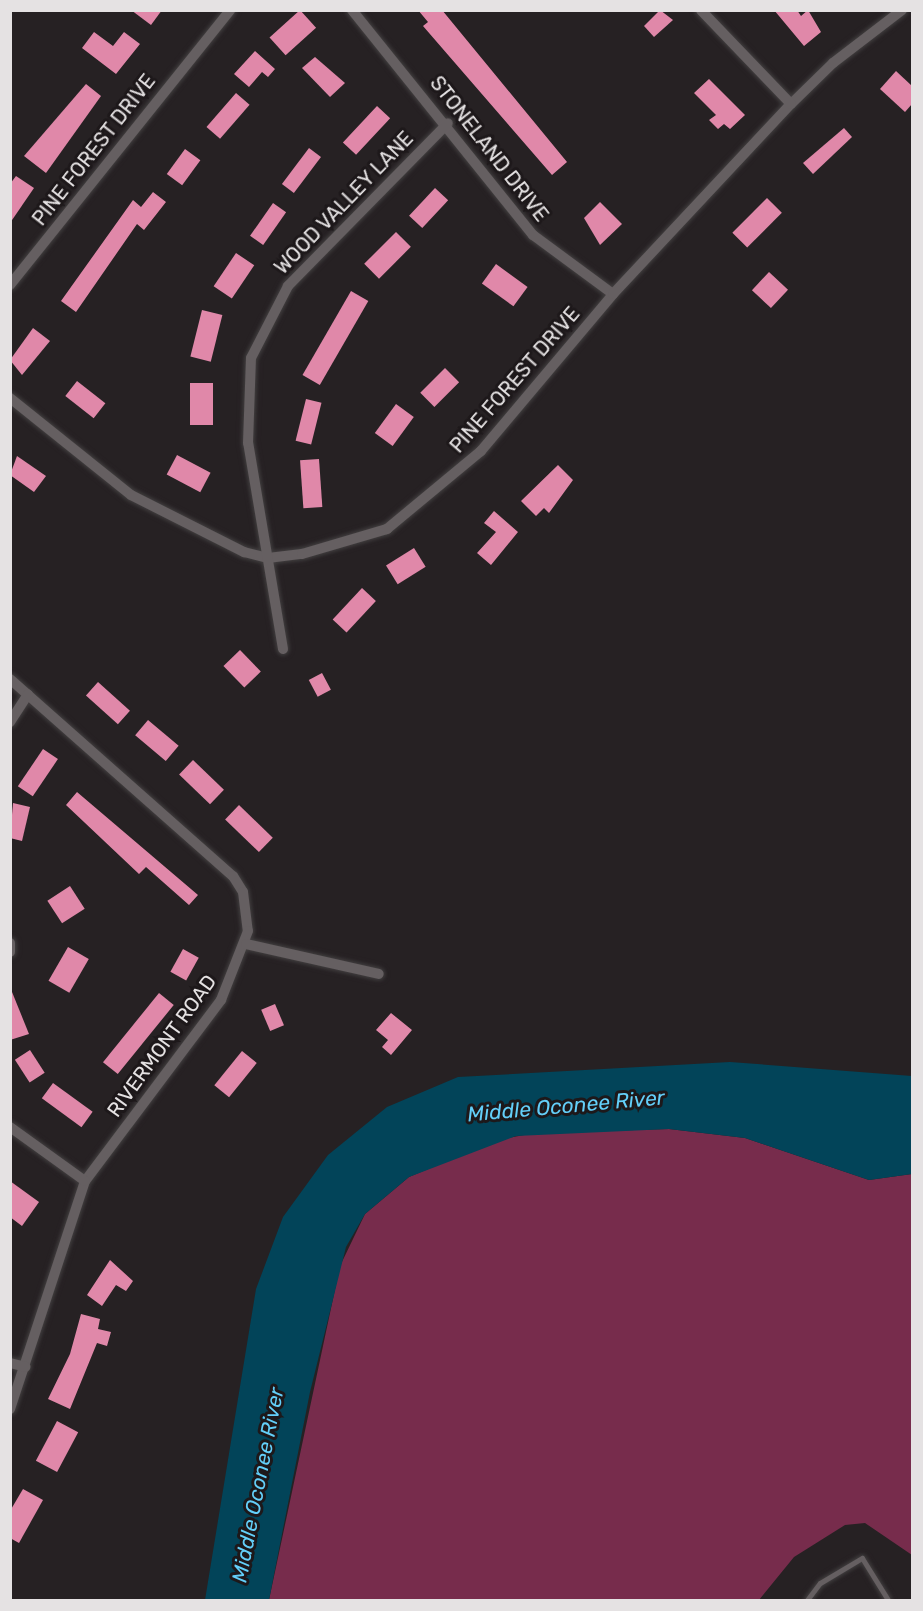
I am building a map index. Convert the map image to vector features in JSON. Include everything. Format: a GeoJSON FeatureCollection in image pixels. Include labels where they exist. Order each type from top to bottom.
{"type":"FeatureCollection","features":[{"type":"Feature","properties":{"kind":"street","name":"PINE FOREST DRIVE"},"geometry":{"type":"LineString","coordinates":[[10,285],[231,10]]}},
{"type":"Feature","properties":{"kind":"street","name":"STONELAND DRIVE"},"geometry":{"type":"LineString","coordinates":[[352,10],[448,123],[532,235],[613,294]]}},
{"type":"Feature","properties":{"kind":"street"},"geometry":{"type":"LineString","coordinates":[[701,10],[791,104]]}},
{"type":"Feature","properties":{"kind":"street","name":"PINE FOREST DRIVE"},"geometry":{"type":"LineString","coordinates":[[268,558],[343,546],[387,529],[415,510],[481,451],[613,294],[791,104],[833,63],[902,10]]}},
{"type":"Feature","properties":{"kind":"street","name":"WOOD VALLEY LANE"},"geometry":{"type":"LineString","coordinates":[[283,649],[246,416],[248,375],[258,342],[295,278],[448,123]]}},
{"type":"Feature","properties":{"kind":"street"},"geometry":{"type":"LineString","coordinates":[[10,398],[155,510],[268,558]]}},
{"type":"Feature","properties":{"kind":"street","name":"RIVERMONT ROAD"},"geometry":{"type":"LineString","coordinates":[[10,679],[233,876],[244,900],[246,944],[221,1000],[85,1181],[26,1367],[10,1409]]}},
{"type":"Feature","properties":{"kind":"street"},"geometry":{"type":"LineString","coordinates":[[10,722],[28,694]]}},
{"type":"Feature","properties":{"kind":"street"},"geometry":{"type":"LineString","coordinates":[[10,943],[10,952]]}},
{"type":"Feature","properties":{"kind":"street"},"geometry":{"type":"LineString","coordinates":[[246,944],[380,974]]}},
{"type":"Feature","properties":{"kind":"street"},"geometry":{"type":"LineString","coordinates":[[10,1127],[85,1181]]}},
{"type":"Feature","properties":{"kind":"street"},"geometry":{"type":"LineString","coordinates":[[10,1363],[26,1367]]}},
{"type":"Feature","properties":{"kind":"lane"},"geometry":{"type":"LineString","coordinates":[[807,1600],[820,1583],[862,1558],[888,1600]]}},
{"type":"Feature","properties":{"kind":"shaded area"},"geometry":{"type":"Polygon","coordinates":[[[669,1129],[745,1138],[869,1180],[912,1174],[912,1555],[865,1523],[845,1525],[794,1557],[759,1600],[269,1600],[340,1266],[365,1214],[409,1177],[497,1140],[535,1133],[669,1129]]]}},
{"type":"Feature","properties":{"kind":"water","name":"Middle Oconee River"},"geometry":{"type":"Polygon","coordinates":[[[730,1062],[912,1076],[912,1174],[869,1180],[745,1138],[669,1129],[516,1136],[409,1177],[365,1214],[346,1247],[310,1392],[269,1600],[205,1600],[256,1289],[283,1217],[328,1155],[387,1107],[458,1077],[730,1062]]]}},
{"type":"Feature","properties":{"kind":"building"},"geometry":{"type":"Polygon","coordinates":[[[131,10],[162,10],[151,25],[131,10]]]}},
{"type":"Feature","properties":{"kind":"building"},"geometry":{"type":"Polygon","coordinates":[[[300,10],[316,28],[286,55],[270,37],[300,10]]]}},
{"type":"Feature","properties":{"kind":"building"},"geometry":{"type":"Polygon","coordinates":[[[418,10],[442,10],[567,162],[552,175],[423,26],[428,22],[418,10]]]}},
{"type":"Feature","properties":{"kind":"building"},"geometry":{"type":"Polygon","coordinates":[[[660,10],[673,20],[654,37],[644,26],[660,10]]]}},
{"type":"Feature","properties":{"kind":"building"},"geometry":{"type":"Polygon","coordinates":[[[774,10],[797,10],[801,16],[808,10],[821,32],[804,46],[774,10]]]}},
{"type":"Feature","properties":{"kind":"building"},"geometry":{"type":"Polygon","coordinates":[[[94,32],[113,46],[124,32],[140,44],[116,74],[82,48],[94,32]]]}},
{"type":"Feature","properties":{"kind":"building"},"geometry":{"type":"Polygon","coordinates":[[[255,51],[275,69],[268,77],[262,72],[249,87],[234,74],[255,51]]]}},
{"type":"Feature","properties":{"kind":"building"},"geometry":{"type":"Polygon","coordinates":[[[315,57],[345,83],[330,97],[302,68],[315,57]]]}},
{"type":"Feature","properties":{"kind":"building"},"geometry":{"type":"Polygon","coordinates":[[[896,71],[912,86],[912,104],[905,112],[880,89],[896,71]]]}},
{"type":"Feature","properties":{"kind":"building"},"geometry":{"type":"Polygon","coordinates":[[[709,79],[745,115],[730,129],[724,124],[718,129],[709,120],[716,115],[694,93],[709,79]]]}},
{"type":"Feature","properties":{"kind":"building"},"geometry":{"type":"Polygon","coordinates":[[[86,84],[101,96],[46,173],[24,156],[86,84]]]}},
{"type":"Feature","properties":{"kind":"building"},"geometry":{"type":"Polygon","coordinates":[[[236,93],[250,105],[220,139],[206,127],[236,93]]]}},
{"type":"Feature","properties":{"kind":"building"},"geometry":{"type":"Polygon","coordinates":[[[377,106],[390,118],[356,155],[343,143],[377,106]]]}},
{"type":"Feature","properties":{"kind":"building"},"geometry":{"type":"Polygon","coordinates":[[[844,128],[852,137],[813,174],[803,163],[844,128]]]}},
{"type":"Feature","properties":{"kind":"building"},"geometry":{"type":"Polygon","coordinates":[[[309,148],[321,157],[294,193],[282,184],[309,148]]]}},
{"type":"Feature","properties":{"kind":"building"},"geometry":{"type":"Polygon","coordinates":[[[185,149],[200,160],[182,185],[167,174],[185,149]]]}},
{"type":"Feature","properties":{"kind":"building"},"geometry":{"type":"Polygon","coordinates":[[[16,176],[34,188],[10,223],[10,184],[16,176]]]}},
{"type":"Feature","properties":{"kind":"building"},"geometry":{"type":"Polygon","coordinates":[[[435,188],[448,200],[422,228],[409,216],[435,188]]]}},
{"type":"Feature","properties":{"kind":"building"},"geometry":{"type":"Polygon","coordinates":[[[153,192],[166,202],[144,230],[137,224],[76,312],[61,301],[133,200],[141,207],[153,192]]]}},
{"type":"Feature","properties":{"kind":"building"},"geometry":{"type":"Polygon","coordinates":[[[767,198],[782,213],[747,247],[732,233],[767,198]]]}},
{"type":"Feature","properties":{"kind":"building"},"geometry":{"type":"Polygon","coordinates":[[[600,202],[622,224],[600,245],[584,218],[600,202]]]}},
{"type":"Feature","properties":{"kind":"building"},"geometry":{"type":"Polygon","coordinates":[[[273,203],[286,212],[263,245],[250,236],[273,203]]]}},
{"type":"Feature","properties":{"kind":"building"},"geometry":{"type":"Polygon","coordinates":[[[396,232],[411,247],[379,279],[364,264],[396,232]]]}},
{"type":"Feature","properties":{"kind":"building"},"geometry":{"type":"Polygon","coordinates":[[[236,253],[254,265],[232,298],[214,286],[236,253]]]}},
{"type":"Feature","properties":{"kind":"building"},"geometry":{"type":"Polygon","coordinates":[[[496,264],[528,287],[513,306],[482,283],[496,264]]]}},
{"type":"Feature","properties":{"kind":"building"},"geometry":{"type":"Polygon","coordinates":[[[769,272],[788,290],[771,308],[752,290],[769,272]]]}},
{"type":"Feature","properties":{"kind":"building"},"geometry":{"type":"Polygon","coordinates":[[[351,291],[368,301],[320,385],[302,375],[351,291]]]}},
{"type":"Feature","properties":{"kind":"building"},"geometry":{"type":"Polygon","coordinates":[[[202,310],[222,315],[211,362],[190,357],[202,310]]]}},
{"type":"Feature","properties":{"kind":"building"},"geometry":{"type":"Polygon","coordinates":[[[33,328],[50,341],[22,375],[10,360],[33,328]]]}},
{"type":"Feature","properties":{"kind":"building"},"geometry":{"type":"Polygon","coordinates":[[[445,368],[459,382],[434,407],[420,393],[445,368]]]}},
{"type":"Feature","properties":{"kind":"building"},"geometry":{"type":"Polygon","coordinates":[[[77,381],[105,403],[94,418],[65,396],[77,381]]]}},
{"type":"Feature","properties":{"kind":"building"},"geometry":{"type":"Polygon","coordinates":[[[190,383],[213,383],[213,425],[190,425],[190,383]]]}},
{"type":"Feature","properties":{"kind":"building"},"geometry":{"type":"Polygon","coordinates":[[[306,399],[322,403],[311,445],[296,441],[306,399]]]}},
{"type":"Feature","properties":{"kind":"building"},"geometry":{"type":"Polygon","coordinates":[[[396,404],[414,417],[393,446],[375,433],[396,404]]]}},
{"type":"Feature","properties":{"kind":"building"},"geometry":{"type":"Polygon","coordinates":[[[177,455],[211,473],[200,492],[167,474],[177,455]]]}},
{"type":"Feature","properties":{"kind":"building"},"geometry":{"type":"Polygon","coordinates":[[[17,456],[46,476],[34,492],[10,475],[17,456]]]}},
{"type":"Feature","properties":{"kind":"building"},"geometry":{"type":"Polygon","coordinates":[[[319,459],[322,507],[303,508],[300,460],[319,459]]]}},
{"type":"Feature","properties":{"kind":"building"},"geometry":{"type":"Polygon","coordinates":[[[558,465],[573,480],[549,513],[544,508],[536,516],[521,501],[558,465]]]}},
{"type":"Feature","properties":{"kind":"building"},"geometry":{"type":"Polygon","coordinates":[[[494,511],[518,532],[491,565],[477,553],[496,532],[484,523],[494,511]]]}},
{"type":"Feature","properties":{"kind":"building"},"geometry":{"type":"Polygon","coordinates":[[[414,548],[426,567],[398,584],[386,565],[414,548]]]}},
{"type":"Feature","properties":{"kind":"building"},"geometry":{"type":"Polygon","coordinates":[[[362,588],[376,601],[347,632],[333,619],[362,588]]]}},
{"type":"Feature","properties":{"kind":"building"},"geometry":{"type":"Polygon","coordinates":[[[240,650],[261,672],[244,688],[223,666],[240,650]]]}},
{"type":"Feature","properties":{"kind":"building"},"geometry":{"type":"Polygon","coordinates":[[[322,673],[331,690],[318,697],[309,680],[322,673]]]}},
{"type":"Feature","properties":{"kind":"building"},"geometry":{"type":"Polygon","coordinates":[[[98,682],[130,711],[118,724],[86,695],[98,682]]]}},
{"type":"Feature","properties":{"kind":"building"},"geometry":{"type":"Polygon","coordinates":[[[148,720],[179,746],[166,761],[135,735],[148,720]]]}},
{"type":"Feature","properties":{"kind":"building"},"geometry":{"type":"Polygon","coordinates":[[[43,749],[58,759],[33,796],[18,786],[43,749]]]}},
{"type":"Feature","properties":{"kind":"building"},"geometry":{"type":"Polygon","coordinates":[[[193,760],[224,790],[210,804],[179,774],[193,760]]]}},
{"type":"Feature","properties":{"kind":"building"},"geometry":{"type":"Polygon","coordinates":[[[77,792],[198,895],[189,905],[146,867],[139,874],[66,805],[77,792]]]}},
{"type":"Feature","properties":{"kind":"building"},"geometry":{"type":"Polygon","coordinates":[[[13,803],[30,807],[22,841],[10,838],[13,803]]]}},
{"type":"Feature","properties":{"kind":"building"},"geometry":{"type":"Polygon","coordinates":[[[239,805],[273,838],[259,852],[225,819],[239,805]]]}},
{"type":"Feature","properties":{"kind":"building"},"geometry":{"type":"Polygon","coordinates":[[[70,886],[85,909],[62,923],[47,901],[70,886]]]}},
{"type":"Feature","properties":{"kind":"building"},"geometry":{"type":"Polygon","coordinates":[[[68,947],[89,959],[69,993],[48,981],[68,947]]]}},
{"type":"Feature","properties":{"kind":"building"},"geometry":{"type":"Polygon","coordinates":[[[183,949],[199,958],[186,980],[170,972],[183,949]]]}},
{"type":"Feature","properties":{"kind":"building"},"geometry":{"type":"Polygon","coordinates":[[[10,987],[29,1034],[10,1040],[10,987]]]}},
{"type":"Feature","properties":{"kind":"building"},"geometry":{"type":"Polygon","coordinates":[[[159,993],[174,1005],[118,1074],[103,1062],[159,993]]]}},
{"type":"Feature","properties":{"kind":"building"},"geometry":{"type":"Polygon","coordinates":[[[275,1004],[284,1025],[270,1031],[261,1010],[275,1004]]]}},
{"type":"Feature","properties":{"kind":"building"},"geometry":{"type":"Polygon","coordinates":[[[391,1013],[412,1030],[391,1055],[382,1047],[388,1040],[376,1030],[391,1013]]]}},
{"type":"Feature","properties":{"kind":"building"},"geometry":{"type":"Polygon","coordinates":[[[30,1050],[45,1073],[30,1082],[15,1060],[30,1050]]]}},
{"type":"Feature","properties":{"kind":"building"},"geometry":{"type":"Polygon","coordinates":[[[242,1051],[257,1063],[229,1097],[214,1085],[242,1051]]]}},
{"type":"Feature","properties":{"kind":"building"},"geometry":{"type":"Polygon","coordinates":[[[53,1083],[93,1112],[81,1127],[42,1098],[53,1083]]]}},
{"type":"Feature","properties":{"kind":"building"},"geometry":{"type":"Polygon","coordinates":[[[10,1181],[39,1202],[22,1226],[10,1217],[10,1181]]]}},
{"type":"Feature","properties":{"kind":"building"},"geometry":{"type":"Polygon","coordinates":[[[110,1260],[133,1281],[126,1291],[116,1285],[102,1306],[87,1295],[110,1260]]]}},
{"type":"Feature","properties":{"kind":"building"},"geometry":{"type":"Polygon","coordinates":[[[81,1314],[100,1319],[98,1329],[111,1332],[107,1346],[97,1343],[70,1409],[48,1399],[70,1354],[81,1314]]]}},
{"type":"Feature","properties":{"kind":"building"},"geometry":{"type":"Polygon","coordinates":[[[57,1421],[78,1432],[57,1472],[36,1461],[57,1421]]]}},
{"type":"Feature","properties":{"kind":"building"},"geometry":{"type":"Polygon","coordinates":[[[23,1489],[43,1500],[19,1543],[10,1538],[10,1511],[23,1489]]]}}]}
